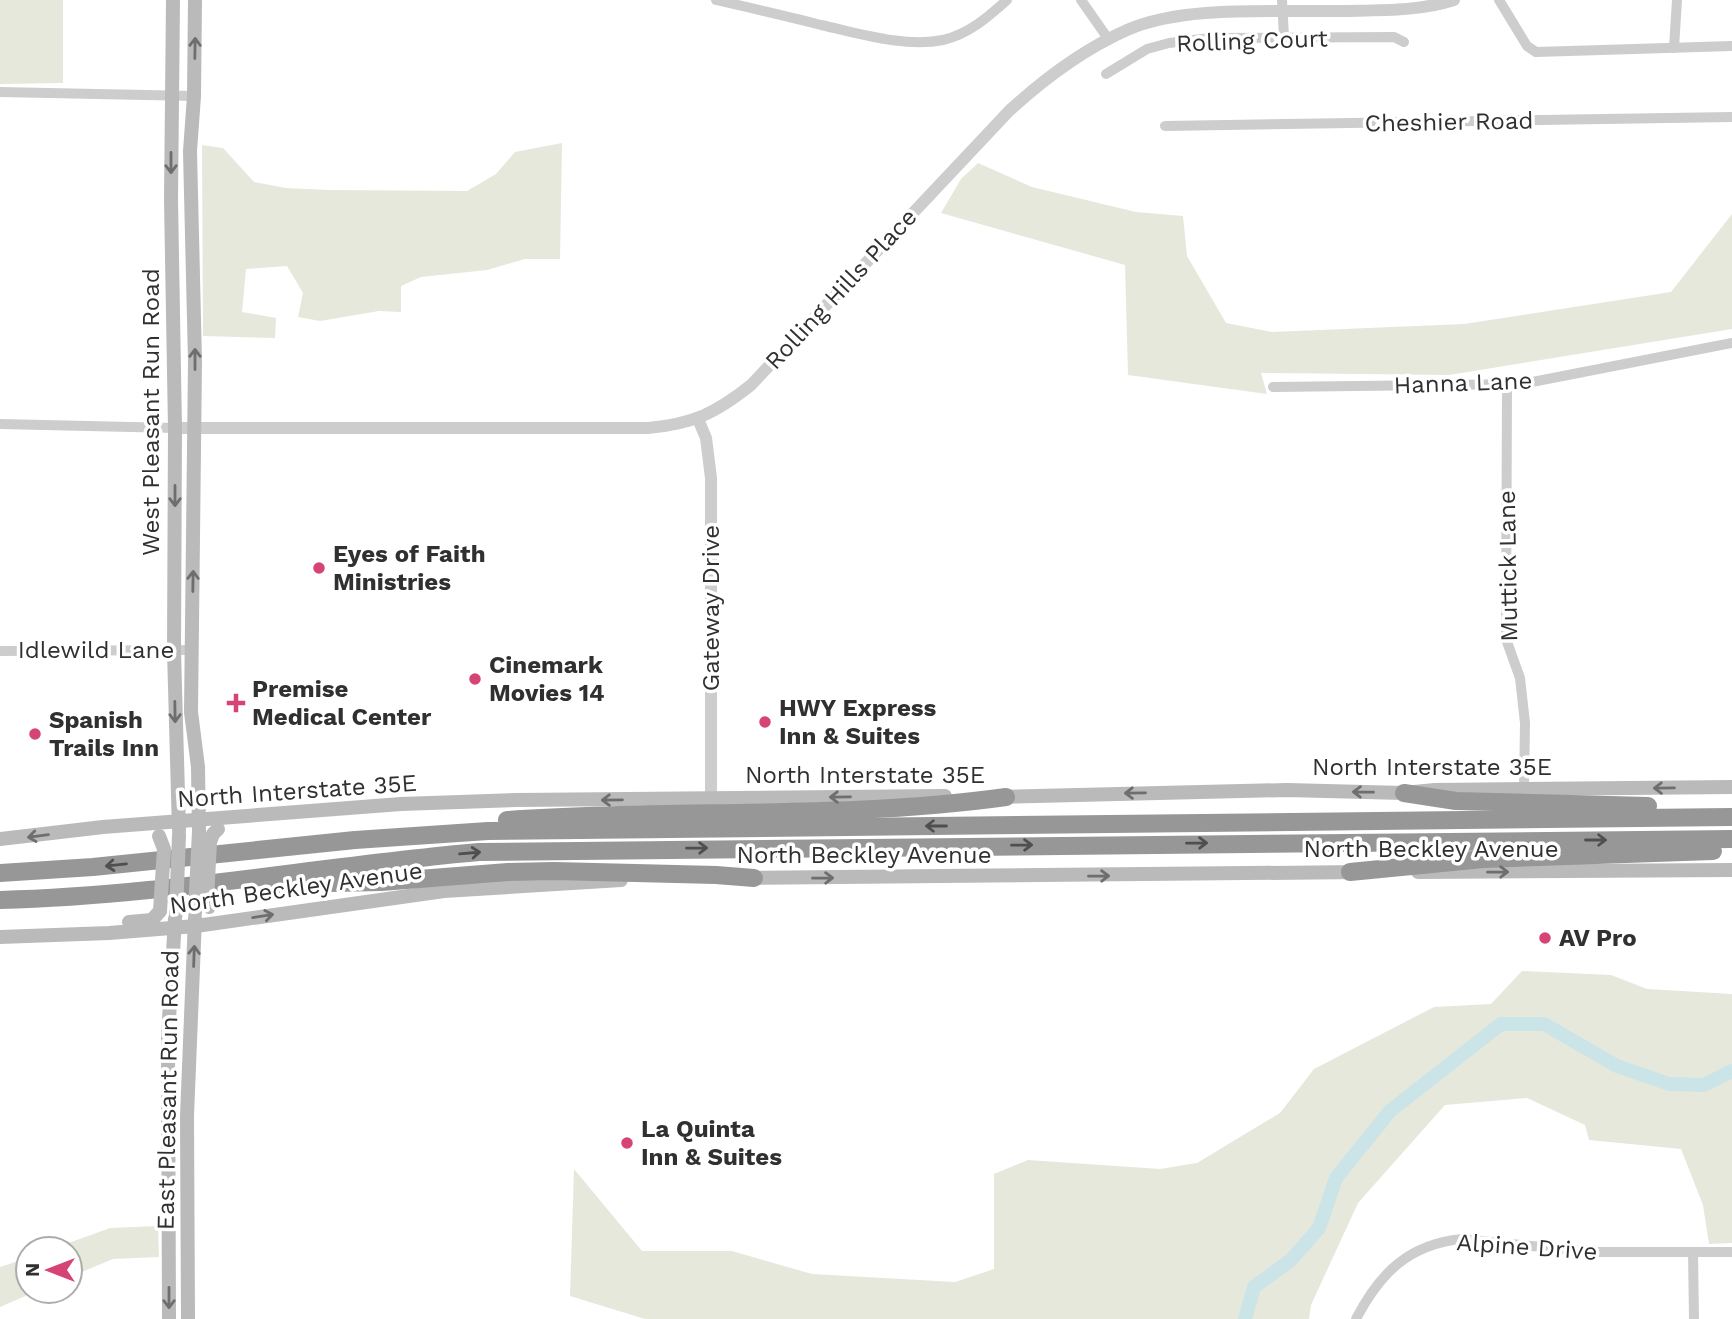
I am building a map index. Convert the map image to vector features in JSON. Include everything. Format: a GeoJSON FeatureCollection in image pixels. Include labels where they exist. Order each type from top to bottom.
{"type":"FeatureCollection","features":[{"type":"Feature","properties":{"kind":"highway"},"geometry":{"type":"LineString","coordinates":[[1404,793],[1442,800],[1502,803],[1732,808]]}},
{"type":"Feature","properties":{"kind":"highway"},"geometry":{"type":"LineString","coordinates":[[355,840],[400,829],[488,821],[578,816],[853,810],[950,805],[1006,797]]}},
{"type":"Feature","properties":{"kind":"highway"},"geometry":{"type":"LineString","coordinates":[[0,873],[72,869],[355,840],[488,831],[1732,817]]}},
{"type":"Feature","properties":{"kind":"highway"},"geometry":{"type":"LineString","coordinates":[[0,900],[194,886],[358,863],[480,852],[1732,839]]}},
{"type":"Feature","properties":{"kind":"highway"},"geometry":{"type":"LineString","coordinates":[[1350,872],[1483,859],[1732,850]]}},
{"type":"Feature","properties":{"kind":"highway"},"geometry":{"type":"LineString","coordinates":[[0,863],[72,869]]}},
{"type":"Feature","properties":{"kind":"highway"},"geometry":{"type":"LineString","coordinates":[[110,893],[144,898],[257,885],[381,882],[554,870],[754,878]]}},
{"type":"Feature","properties":{"kind":"main road","name":"West Pleasant Run Road"},"geometry":{"type":"LineString","coordinates":[[173,0],[171,199],[175,428],[174,651],[179,829]]}},
{"type":"Feature","properties":{"kind":"main road","name":"West Pleasant Run Road"},"geometry":{"type":"LineString","coordinates":[[195,0],[194,96],[190,151],[194,299],[191,712],[198,767],[200,826]]}},
{"type":"Feature","properties":{"kind":"main road","name":"North Interstate 35E"},"geometry":{"type":"LineString","coordinates":[[0,839],[117,827],[179,829],[283,813],[401,804],[711,798],[1006,797],[1287,790],[1404,793],[1435,790],[1732,787]]}},
{"type":"Feature","properties":{"kind":"main road"},"geometry":{"type":"LineString","coordinates":[[231,921],[217,916],[200,915],[207,901],[210,842],[213,834],[218,829],[266,821],[283,813]]}},
{"type":"Feature","properties":{"kind":"main road","name":"East Pleasant Run Road"},"geometry":{"type":"LineString","coordinates":[[188,1319],[187,1132],[200,915],[200,826]]}},
{"type":"Feature","properties":{"kind":"main road"},"geometry":{"type":"LineString","coordinates":[[60,936],[74,929],[152,920],[160,911],[164,849],[159,836],[152,831],[117,827]]}},
{"type":"Feature","properties":{"kind":"main road","name":"East Pleasant Run Road"},"geometry":{"type":"LineString","coordinates":[[169,1319],[168,1036],[179,829]]}},
{"type":"Feature","properties":{"kind":"main road","name":"North Beckley Avenue"},"geometry":{"type":"LineString","coordinates":[[0,937],[60,936],[175,921],[200,915],[231,921],[444,891],[611,880],[1732,870]]}},
{"type":"Feature","properties":{"kind":"main road"},"geometry":{"type":"LineString","coordinates":[[169,1132],[187,1132]]}},
{"type":"Feature","properties":{"kind":"main road"},"geometry":{"type":"LineString","coordinates":[[169,1217],[187,1217]]}},
{"type":"Feature","properties":{"kind":"main road"},"geometry":{"type":"LineString","coordinates":[[169,1271],[187,1270]]}},
{"type":"Feature","properties":{"kind":"street"},"geometry":{"type":"LineString","coordinates":[[716,0],[853,32],[919,41],[943,40],[964,33],[986,19],[1007,0]]}},
{"type":"Feature","properties":{"kind":"street"},"geometry":{"type":"LineString","coordinates":[[1081,0],[1109,40]]}},
{"type":"Feature","properties":{"kind":"street","name":"Rolling Hills Place"},"geometry":{"type":"LineString","coordinates":[[175,428],[648,428],[698,419],[730,402],[751,385],[1009,111],[1051,74],[1083,53],[1128,30],[1160,20],[1194,15],[1283,6],[1383,10],[1421,7],[1454,0]]}},
{"type":"Feature","properties":{"kind":"street"},"geometry":{"type":"LineString","coordinates":[[1499,0],[1527,46],[1536,52],[1732,46]]}},
{"type":"Feature","properties":{"kind":"street"},"geometry":{"type":"LineString","coordinates":[[1674,48],[1677,0]]}},
{"type":"Feature","properties":{"kind":"street"},"geometry":{"type":"LineString","coordinates":[[1283,6],[1284,37]]}},
{"type":"Feature","properties":{"kind":"street","name":"Rolling Court"},"geometry":{"type":"LineString","coordinates":[[1106,74],[1147,49],[1169,43],[1210,38],[1394,37],[1404,43]]}},
{"type":"Feature","properties":{"kind":"street"},"geometry":{"type":"LineString","coordinates":[[0,92],[194,96]]}},
{"type":"Feature","properties":{"kind":"street","name":"Cheshier Road"},"geometry":{"type":"LineString","coordinates":[[1165,126],[1732,117]]}},
{"type":"Feature","properties":{"kind":"street","name":"Hanna Lane"},"geometry":{"type":"LineString","coordinates":[[1273,387],[1521,384],[1732,343]]}},
{"type":"Feature","properties":{"kind":"street","name":"Muttick Lane"},"geometry":{"type":"LineString","coordinates":[[1507,384],[1506,639],[1520,678],[1525,723],[1524,789]]}},
{"type":"Feature","properties":{"kind":"street","name":"Gateway Drive"},"geometry":{"type":"LineString","coordinates":[[698,419],[706,438],[711,478],[711,798]]}},
{"type":"Feature","properties":{"kind":"street"},"geometry":{"type":"LineString","coordinates":[[0,424],[175,428]]}},
{"type":"Feature","properties":{"kind":"street","name":"Idlewild Lane"},"geometry":{"type":"LineString","coordinates":[[0,651],[192,650]]}},
{"type":"Feature","properties":{"kind":"street","name":"Alpine Drive"},"geometry":{"type":"LineString","coordinates":[[1356,1319],[1375,1286],[1388,1270],[1402,1259],[1441,1241],[1462,1239],[1592,1252],[1732,1252]]}},
{"type":"Feature","properties":{"kind":"street"},"geometry":{"type":"LineString","coordinates":[[1693,1252],[1694,1319]]}},
{"type":"Feature","properties":{"kind":"shaded area"},"geometry":{"type":"Polygon","coordinates":[[[0,0],[63,0],[63,83],[0,84],[0,0]]]}},
{"type":"Feature","properties":{"kind":"shaded area"},"geometry":{"type":"Polygon","coordinates":[[[562,143],[560,259],[525,259],[487,270],[421,277],[401,286],[401,312],[379,311],[320,321],[298,317],[303,293],[287,266],[246,269],[242,312],[276,318],[275,338],[203,336],[202,145],[223,148],[254,182],[286,188],[467,191],[496,174],[515,152],[562,143]]]}},
{"type":"Feature","properties":{"kind":"shaded area"},"geometry":{"type":"Polygon","coordinates":[[[978,163],[1032,187],[1136,212],[1183,216],[1187,256],[1226,323],[1272,332],[1464,324],[1671,292],[1732,214],[1732,329],[1449,375],[1261,373],[1267,394],[1128,375],[1125,265],[941,213],[961,179],[978,163]]]}},
{"type":"Feature","properties":{"kind":"shaded area"},"geometry":{"type":"Polygon","coordinates":[[[1522,971],[1611,975],[1647,989],[1732,994],[1732,1243],[1709,1244],[1703,1205],[1681,1149],[1589,1140],[1585,1125],[1527,1098],[1445,1105],[1358,1203],[1311,1305],[1309,1319],[645,1319],[570,1296],[574,1169],[642,1251],[732,1251],[812,1274],[955,1282],[994,1269],[994,1174],[1028,1160],[1160,1169],[1197,1163],[1280,1113],[1314,1069],[1434,1007],[1491,1004],[1522,971]]]}},
{"type":"Feature","properties":{"kind":"shaded area"},"geometry":{"type":"Polygon","coordinates":[[[158,1226],[159,1257],[113,1259],[84,1271],[84,1237],[110,1228],[158,1226]]]}},
{"type":"Feature","properties":{"kind":"shaded area"},"geometry":{"type":"Polygon","coordinates":[[[14,1262],[14,1301],[0,1307],[0,1267],[14,1262]]]}},
{"type":"Feature","properties":{"kind":"waterway"},"geometry":{"type":"LineString","coordinates":[[1245,1319],[1254,1287],[1291,1260],[1319,1228],[1336,1178],[1390,1111],[1501,1024],[1544,1024],[1617,1066],[1669,1084],[1704,1085],[1732,1071]]}},
{"type":"Feature","properties":{"kind":"place","name":"Eyes of Faith Ministries"},"geometry":{"type":"Point","coordinates":[319,568]}},
{"type":"Feature","properties":{"kind":"place","name":"Cinemark Movies 14"},"geometry":{"type":"Point","coordinates":[475,679]}},
{"type":"Feature","properties":{"kind":"place","name":"Premise Medical Center"},"geometry":{"type":"Point","coordinates":[236,703]}},
{"type":"Feature","properties":{"kind":"place","name":"HWY Express Inn & Suites"},"geometry":{"type":"Point","coordinates":[765,722]}},
{"type":"Feature","properties":{"kind":"place","name":"Spanish Trails Inn"},"geometry":{"type":"Point","coordinates":[35,734]}},
{"type":"Feature","properties":{"kind":"place","name":"AV Pro"},"geometry":{"type":"Point","coordinates":[1545,938]}},
{"type":"Feature","properties":{"kind":"place","name":"La Quinta Inn & Suites"},"geometry":{"type":"Point","coordinates":[627,1143]}}]}
